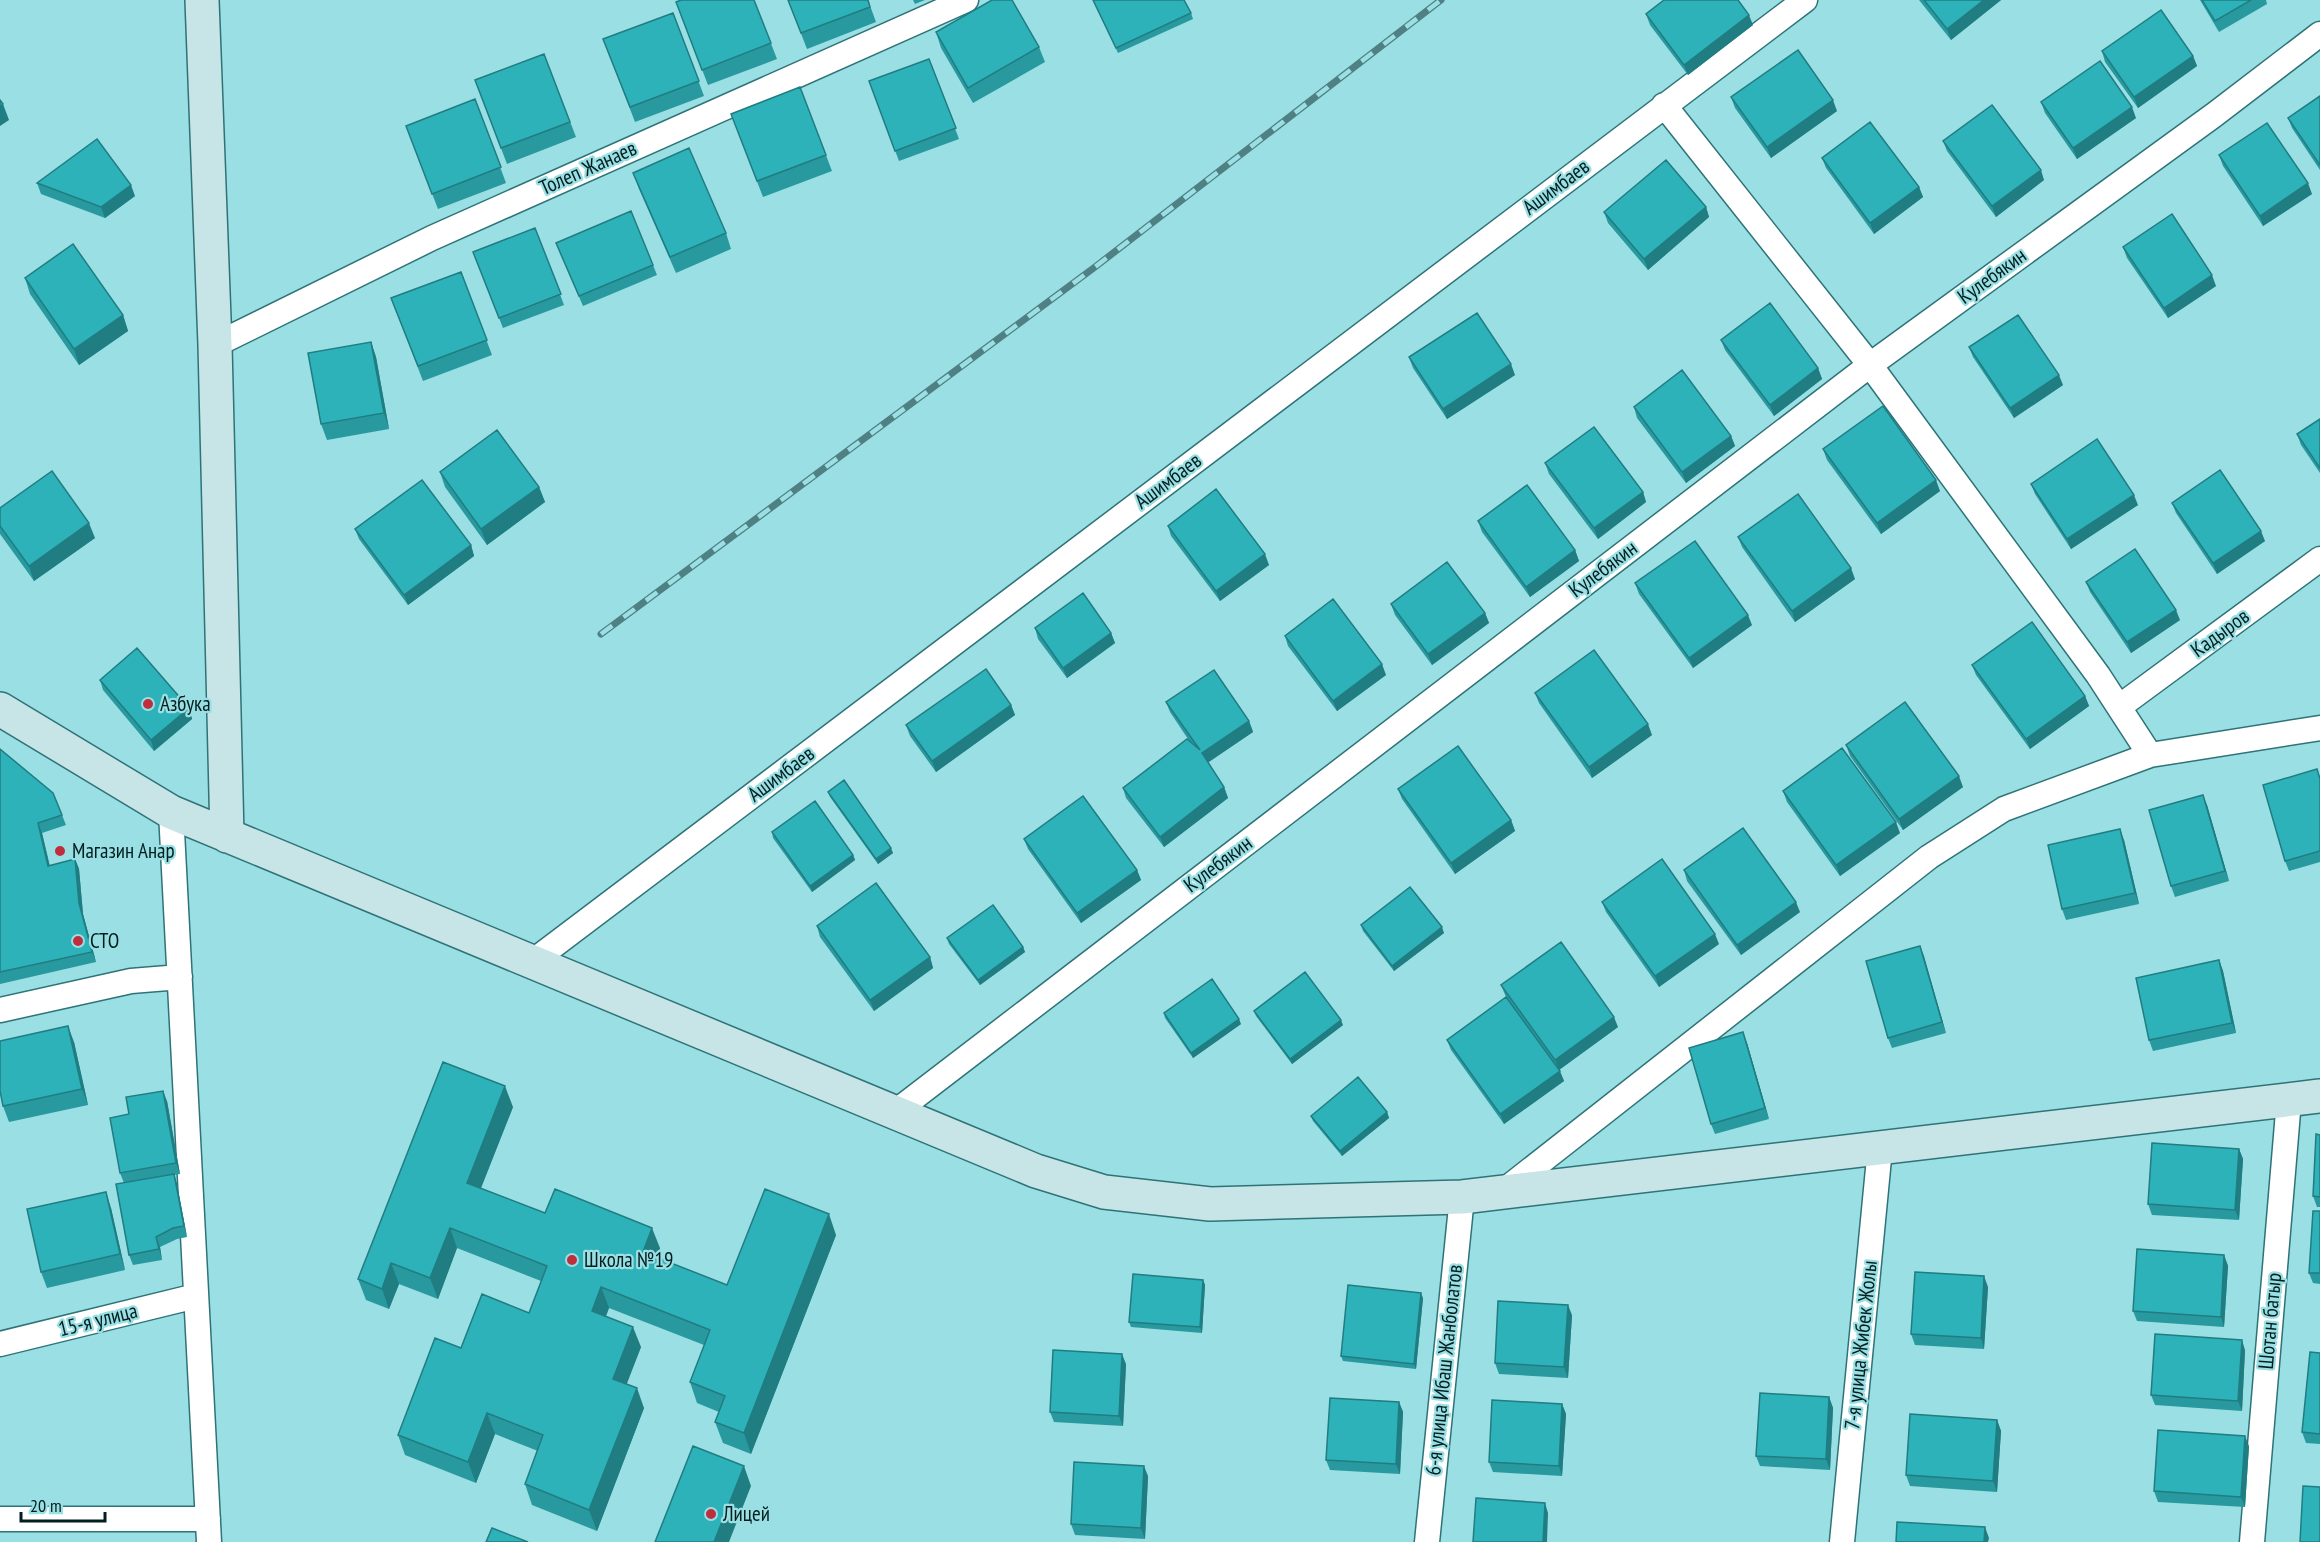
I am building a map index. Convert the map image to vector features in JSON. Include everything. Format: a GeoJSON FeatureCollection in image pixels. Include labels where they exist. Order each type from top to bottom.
{"type":"FeatureCollection","features":[{"type":"Feature","properties":{"kind":"street","name":"Толеп Жанаев"},"geometry":{"type":"LineString","coordinates":[[215,345],[432,238],[966,0]]}},
{"type":"Feature","properties":{"kind":"street","name":"Ашимбаев"},"geometry":{"type":"LineString","coordinates":[[532,962],[1805,0]]}},
{"type":"Feature","properties":{"kind":"street"},"geometry":{"type":"LineString","coordinates":[[195,5],[215,345],[227,836]]}},
{"type":"Feature","properties":{"kind":"street","name":"Кулебякин"},"geometry":{"type":"LineString","coordinates":[[894,1113],[1870,365],[2214,115],[2320,34]]}},
{"type":"Feature","properties":{"kind":"street"},"geometry":{"type":"LineString","coordinates":[[1664,105],[1870,365],[2039,592],[2150,755]]}},
{"type":"Feature","properties":{"kind":"street","name":"Кадыров"},"geometry":{"type":"LineString","coordinates":[[2119,707],[2320,559]]}},
{"type":"Feature","properties":{"kind":"street"},"geometry":{"type":"LineString","coordinates":[[0,710],[171,812],[1036,1171],[1104,1192],[1210,1204],[1462,1197],[2305,1098]]}},
{"type":"Feature","properties":{"kind":"street"},"geometry":{"type":"LineString","coordinates":[[1501,1193],[1929,857],[2004,809],[2150,755],[2320,728]]}},
{"type":"Feature","properties":{"kind":"street"},"geometry":{"type":"LineString","coordinates":[[0,1519],[208,1530],[171,812]]}},
{"type":"Feature","properties":{"kind":"street"},"geometry":{"type":"LineString","coordinates":[[0,1010],[131,981],[180,977]]}},
{"type":"Feature","properties":{"kind":"street","name":"Шотан батыр"},"geometry":{"type":"LineString","coordinates":[[2252,1542],[2305,1098]]}},
{"type":"Feature","properties":{"kind":"street","name":"7-я улица Жибек Жолы"},"geometry":{"type":"LineString","coordinates":[[1842,1542],[1880,1148]]}},
{"type":"Feature","properties":{"kind":"street","name":"6-я улица Ибаш Жанболатов"},"geometry":{"type":"LineString","coordinates":[[1427,1542],[1462,1197]]}},
{"type":"Feature","properties":{"kind":"street","name":"15-я улица"},"geometry":{"type":"LineString","coordinates":[[0,1344],[196,1296]]}},
{"type":"Feature","properties":{"kind":"building"},"geometry":{"type":"Polygon","coordinates":[[[681,0],[754,0],[771,43],[702,70],[676,2],[681,0]]]}},
{"type":"Feature","properties":{"kind":"building"},"geometry":{"type":"Polygon","coordinates":[[[788,0],[868,0],[870,7],[801,33],[788,0]]]}},
{"type":"Feature","properties":{"kind":"building"},"geometry":{"type":"Polygon","coordinates":[[[992,0],[1012,0],[1039,47],[968,88],[936,32],[992,0]]]}},
{"type":"Feature","properties":{"kind":"building"},"geometry":{"type":"Polygon","coordinates":[[[1093,0],[1184,0],[1191,13],[1116,48],[1093,0]]]}},
{"type":"Feature","properties":{"kind":"building"},"geometry":{"type":"Polygon","coordinates":[[[1664,0],[1738,0],[1749,15],[1684,65],[1646,14],[1664,0]]]}},
{"type":"Feature","properties":{"kind":"building"},"geometry":{"type":"Polygon","coordinates":[[[1924,0],[1984,0],[1947,29],[1924,0]]]}},
{"type":"Feature","properties":{"kind":"building"},"geometry":{"type":"Polygon","coordinates":[[[2202,0],[2251,0],[2215,21],[2202,0]]]}},
{"type":"Feature","properties":{"kind":"building"},"geometry":{"type":"Polygon","coordinates":[[[2161,10],[2193,56],[2134,97],[2102,51],[2161,10]]]}},
{"type":"Feature","properties":{"kind":"building"},"geometry":{"type":"Polygon","coordinates":[[[673,13],[699,81],[630,107],[603,39],[673,13]]]}},
{"type":"Feature","properties":{"kind":"building"},"geometry":{"type":"Polygon","coordinates":[[[1798,50],[1833,100],[1767,147],[1731,97],[1798,50]]]}},
{"type":"Feature","properties":{"kind":"building"},"geometry":{"type":"Polygon","coordinates":[[[544,54],[570,122],[501,148],[475,80],[544,54]]]}},
{"type":"Feature","properties":{"kind":"building"},"geometry":{"type":"Polygon","coordinates":[[[929,59],[956,128],[895,151],[869,81],[929,59]]]}},
{"type":"Feature","properties":{"kind":"building"},"geometry":{"type":"Polygon","coordinates":[[[2100,61],[2132,107],[2073,148],[2041,102],[2100,61]]]}},
{"type":"Feature","properties":{"kind":"building"},"geometry":{"type":"Polygon","coordinates":[[[800,87],[826,155],[757,181],[731,114],[800,87]]]}},
{"type":"Feature","properties":{"kind":"building"},"geometry":{"type":"Polygon","coordinates":[[[2320,96],[2320,165],[2288,118],[2320,96]]]}},
{"type":"Feature","properties":{"kind":"building"},"geometry":{"type":"Polygon","coordinates":[[[475,99],[501,167],[432,194],[406,126],[475,99]]]}},
{"type":"Feature","properties":{"kind":"building"},"geometry":{"type":"Polygon","coordinates":[[[1992,105],[2041,170],[1992,206],[1943,141],[1992,105]]]}},
{"type":"Feature","properties":{"kind":"building"},"geometry":{"type":"Polygon","coordinates":[[[1870,122],[1919,187],[1870,223],[1822,158],[1870,122]]]}},
{"type":"Feature","properties":{"kind":"building"},"geometry":{"type":"Polygon","coordinates":[[[2267,123],[2308,183],[2260,216],[2219,155],[2267,123]]]}},
{"type":"Feature","properties":{"kind":"building"},"geometry":{"type":"Polygon","coordinates":[[[97,139],[131,185],[101,207],[37,183],[97,139]]]}},
{"type":"Feature","properties":{"kind":"building"},"geometry":{"type":"Polygon","coordinates":[[[689,148],[726,233],[670,257],[633,173],[689,148]]]}},
{"type":"Feature","properties":{"kind":"building"},"geometry":{"type":"Polygon","coordinates":[[[1666,160],[1706,207],[1644,259],[1604,212],[1666,160]]]}},
{"type":"Feature","properties":{"kind":"building"},"geometry":{"type":"Polygon","coordinates":[[[631,211],[653,265],[579,296],[556,243],[631,211]]]}},
{"type":"Feature","properties":{"kind":"building"},"geometry":{"type":"Polygon","coordinates":[[[2172,214],[2212,275],[2164,308],[2123,247],[2172,214]]]}},
{"type":"Feature","properties":{"kind":"building"},"geometry":{"type":"Polygon","coordinates":[[[535,228],[561,294],[499,318],[473,252],[535,228]]]}},
{"type":"Feature","properties":{"kind":"building"},"geometry":{"type":"Polygon","coordinates":[[[73,244],[123,315],[74,349],[25,278],[73,244]]]}},
{"type":"Feature","properties":{"kind":"building"},"geometry":{"type":"Polygon","coordinates":[[[461,272],[487,340],[418,366],[391,298],[461,272]]]}},
{"type":"Feature","properties":{"kind":"building"},"geometry":{"type":"Polygon","coordinates":[[[1770,303],[1818,368],[1770,405],[1721,340],[1770,303]]]}},
{"type":"Feature","properties":{"kind":"building"},"geometry":{"type":"Polygon","coordinates":[[[1477,313],[1511,364],[1443,409],[1409,357],[1477,313]]]}},
{"type":"Feature","properties":{"kind":"building"},"geometry":{"type":"Polygon","coordinates":[[[2018,315],[2059,375],[2010,408],[1969,347],[2018,315]]]}},
{"type":"Feature","properties":{"kind":"building"},"geometry":{"type":"Polygon","coordinates":[[[371,342],[384,413],[321,424],[308,353],[371,342]]]}},
{"type":"Feature","properties":{"kind":"building"},"geometry":{"type":"Polygon","coordinates":[[[1682,370],[1731,436],[1682,472],[1634,407],[1682,370]]]}},
{"type":"Feature","properties":{"kind":"building"},"geometry":{"type":"Polygon","coordinates":[[[1883,406],[1936,480],[1877,523],[1823,449],[1883,406]]]}},
{"type":"Feature","properties":{"kind":"building"},"geometry":{"type":"Polygon","coordinates":[[[2320,419],[2320,468],[2297,434],[2320,419]]]}},
{"type":"Feature","properties":{"kind":"building"},"geometry":{"type":"Polygon","coordinates":[[[1594,427],[1643,492],[1594,528],[1545,463],[1594,427]]]}},
{"type":"Feature","properties":{"kind":"building"},"geometry":{"type":"Polygon","coordinates":[[[497,430],[539,487],[481,529],[440,472],[497,430]]]}},
{"type":"Feature","properties":{"kind":"building"},"geometry":{"type":"Polygon","coordinates":[[[2097,439],[2134,495],[2067,539],[2031,484],[2097,439]]]}},
{"type":"Feature","properties":{"kind":"building"},"geometry":{"type":"Polygon","coordinates":[[[2220,470],[2261,531],[2213,563],[2172,503],[2220,470]]]}},
{"type":"Feature","properties":{"kind":"building"},"geometry":{"type":"Polygon","coordinates":[[[52,471],[89,523],[29,566],[0,526],[0,508],[52,471]]]}},
{"type":"Feature","properties":{"kind":"building"},"geometry":{"type":"Polygon","coordinates":[[[422,480],[471,545],[404,595],[355,529],[422,480]]]}},
{"type":"Feature","properties":{"kind":"building"},"geometry":{"type":"Polygon","coordinates":[[[1527,485],[1575,550],[1526,587],[1478,521],[1527,485]]]}},
{"type":"Feature","properties":{"kind":"building"},"geometry":{"type":"Polygon","coordinates":[[[1216,489],[1265,554],[1216,591],[1168,526],[1216,489]]]}},
{"type":"Feature","properties":{"kind":"building"},"geometry":{"type":"Polygon","coordinates":[[[1798,494],[1851,568],[1792,611],[1738,537],[1798,494]]]}},
{"type":"Feature","properties":{"kind":"building"},"geometry":{"type":"Polygon","coordinates":[[[1695,541],[1748,615],[1689,658],[1635,583],[1695,541]]]}},
{"type":"Feature","properties":{"kind":"building"},"geometry":{"type":"Polygon","coordinates":[[[2135,549],[2176,610],[2127,642],[2086,582],[2135,549]]]}},
{"type":"Feature","properties":{"kind":"building"},"geometry":{"type":"Polygon","coordinates":[[[1447,562],[1485,613],[1428,654],[1391,604],[1447,562]]]}},
{"type":"Feature","properties":{"kind":"building"},"geometry":{"type":"Polygon","coordinates":[[[1083,593],[1111,633],[1063,668],[1035,628],[1083,593]]]}},
{"type":"Feature","properties":{"kind":"building"},"geometry":{"type":"Polygon","coordinates":[[[1333,599],[1382,664],[1333,701],[1285,636],[1333,599]]]}},
{"type":"Feature","properties":{"kind":"building"},"geometry":{"type":"Polygon","coordinates":[[[2032,622],[2085,696],[2026,739],[1972,665],[2032,622]]]}},
{"type":"Feature","properties":{"kind":"building","name":"Азбука"},"geometry":{"type":"Polygon","coordinates":[[[137,648],[189,708],[151,740],[100,680],[137,648]]]}},
{"type":"Feature","properties":{"kind":"building"},"geometry":{"type":"Polygon","coordinates":[[[1594,650],[1648,724],[1589,767],[1535,693],[1594,650]]]}},
{"type":"Feature","properties":{"kind":"building"},"geometry":{"type":"Polygon","coordinates":[[[986,669],[1011,705],[932,761],[906,725],[986,669]]]}},
{"type":"Feature","properties":{"kind":"building"},"geometry":{"type":"Polygon","coordinates":[[[1214,670],[1249,721],[1202,753],[1224,787],[1160,837],[1123,788],[1187,739],[1200,750],[1166,702],[1214,670]]]}},
{"type":"Feature","properties":{"kind":"building"},"geometry":{"type":"Polygon","coordinates":[[[1905,702],[1959,776],[1899,819],[1846,745],[1905,702]]]}},
{"type":"Feature","properties":{"kind":"building"},"geometry":{"type":"Polygon","coordinates":[[[1458,746],[1511,820],[1451,863],[1398,789],[1458,746]]]}},
{"type":"Feature","properties":{"kind":"building"},"geometry":{"type":"Polygon","coordinates":[[[1842,748],[1896,822],[1836,865],[1783,791],[1842,748]]]}},
{"type":"Feature","properties":{"kind":"building"},"geometry":{"type":"Polygon","coordinates":[[[0,749],[53,793],[62,815],[38,823],[48,866],[75,859],[79,903],[92,952],[0,972],[0,749]]]}},
{"type":"Feature","properties":{"kind":"building"},"geometry":{"type":"Polygon","coordinates":[[[2317,769],[2320,779],[2320,851],[2285,861],[2263,785],[2317,769]]]}},
{"type":"Feature","properties":{"kind":"building"},"geometry":{"type":"Polygon","coordinates":[[[844,780],[891,848],[876,859],[828,792],[844,780]]]}},
{"type":"Feature","properties":{"kind":"building"},"geometry":{"type":"Polygon","coordinates":[[[2203,795],[2225,871],[2171,886],[2149,810],[2203,795]]]}},
{"type":"Feature","properties":{"kind":"building"},"geometry":{"type":"Polygon","coordinates":[[[1083,796],[1137,870],[1077,913],[1024,839],[1083,796]]]}},
{"type":"Feature","properties":{"kind":"building"},"geometry":{"type":"Polygon","coordinates":[[[815,801],[853,855],[810,886],[772,832],[815,801]]]}},
{"type":"Feature","properties":{"kind":"building"},"geometry":{"type":"Polygon","coordinates":[[[1743,828],[1796,902],[1737,945],[1684,870],[1743,828]]]}},
{"type":"Feature","properties":{"kind":"building"},"geometry":{"type":"Polygon","coordinates":[[[2120,829],[2135,893],[2062,909],[2048,845],[2120,829]]]}},
{"type":"Feature","properties":{"kind":"building"},"geometry":{"type":"Polygon","coordinates":[[[1662,859],[1715,934],[1655,976],[1602,902],[1662,859]]]}},
{"type":"Feature","properties":{"kind":"building"},"geometry":{"type":"Polygon","coordinates":[[[876,883],[930,957],[870,1000],[817,926],[876,883]]]}},
{"type":"Feature","properties":{"kind":"building"},"geometry":{"type":"Polygon","coordinates":[[[1410,887],[1442,927],[1392,966],[1361,925],[1410,887]]]}},
{"type":"Feature","properties":{"kind":"building"},"geometry":{"type":"Polygon","coordinates":[[[993,905],[1023,947],[978,980],[947,938],[993,905]]]}},
{"type":"Feature","properties":{"kind":"building"},"geometry":{"type":"Polygon","coordinates":[[[1561,942],[1614,1017],[1555,1060],[1501,985],[1561,942]]]}},
{"type":"Feature","properties":{"kind":"building"},"geometry":{"type":"Polygon","coordinates":[[[1920,946],[1942,1022],[1888,1038],[1866,961],[1920,946]]]}},
{"type":"Feature","properties":{"kind":"building"},"geometry":{"type":"Polygon","coordinates":[[[2219,960],[2232,1023],[2149,1040],[2136,978],[2219,960]]]}},
{"type":"Feature","properties":{"kind":"building"},"geometry":{"type":"Polygon","coordinates":[[[1305,972],[1341,1020],[1290,1059],[1254,1011],[1305,972]]]}},
{"type":"Feature","properties":{"kind":"building"},"geometry":{"type":"Polygon","coordinates":[[[1212,979],[1239,1019],[1191,1053],[1164,1013],[1212,979]]]}},
{"type":"Feature","properties":{"kind":"building"},"geometry":{"type":"Polygon","coordinates":[[[1506,997],[1560,1071],[1500,1114],[1447,1040],[1506,997]]]}},
{"type":"Feature","properties":{"kind":"building"},"geometry":{"type":"Polygon","coordinates":[[[68,1026],[82,1089],[3,1106],[0,1091],[0,1041],[68,1026]]]}},
{"type":"Feature","properties":{"kind":"building"},"geometry":{"type":"Polygon","coordinates":[[[1743,1032],[1765,1108],[1711,1124],[1689,1048],[1743,1032]]]}},
{"type":"Feature","properties":{"kind":"building"},"geometry":{"type":"Polygon","coordinates":[[[443,1062],[505,1086],[467,1183],[545,1213],[555,1189],[652,1228],[643,1252],[727,1285],[765,1189],[829,1214],[744,1433],[715,1422],[725,1396],[690,1382],[710,1330],[601,1287],[592,1311],[633,1327],[613,1379],[637,1388],[589,1510],[525,1484],[543,1435],[487,1413],[468,1462],[398,1435],[435,1338],[461,1348],[482,1294],[529,1313],[547,1266],[450,1228],[430,1278],[391,1263],[382,1289],[358,1279],[443,1062]]]}},
{"type":"Feature","properties":{"kind":"building"},"geometry":{"type":"Polygon","coordinates":[[[1358,1077],[1387,1112],[1340,1151],[1311,1116],[1358,1077]]]}},
{"type":"Feature","properties":{"kind":"building"},"geometry":{"type":"Polygon","coordinates":[[[163,1091],[176,1163],[120,1173],[110,1118],[129,1114],[126,1097],[163,1091]]]}},
{"type":"Feature","properties":{"kind":"building"},"geometry":{"type":"Polygon","coordinates":[[[2316,1134],[2320,1135],[2320,1197],[2313,1196],[2316,1134]]]}},
{"type":"Feature","properties":{"kind":"building"},"geometry":{"type":"Polygon","coordinates":[[[2152,1143],[2239,1149],[2235,1210],[2148,1204],[2152,1143]]]}},
{"type":"Feature","properties":{"kind":"building"},"geometry":{"type":"Polygon","coordinates":[[[174,1174],[184,1226],[173,1228],[156,1237],[159,1249],[129,1255],[116,1184],[174,1174]]]}},
{"type":"Feature","properties":{"kind":"building"},"geometry":{"type":"Polygon","coordinates":[[[106,1192],[120,1254],[41,1272],[27,1209],[106,1192]]]}},
{"type":"Feature","properties":{"kind":"building"},"geometry":{"type":"Polygon","coordinates":[[[2313,1211],[2320,1211],[2320,1273],[2309,1273],[2313,1211]]]}},
{"type":"Feature","properties":{"kind":"building"},"geometry":{"type":"Polygon","coordinates":[[[2137,1249],[2224,1255],[2221,1317],[2133,1311],[2137,1249]]]}},
{"type":"Feature","properties":{"kind":"building"},"geometry":{"type":"Polygon","coordinates":[[[1915,1272],[1984,1276],[1981,1338],[1911,1334],[1915,1272]]]}},
{"type":"Feature","properties":{"kind":"building"},"geometry":{"type":"Polygon","coordinates":[[[1133,1274],[1203,1280],[1200,1327],[1129,1322],[1133,1274]]]}},
{"type":"Feature","properties":{"kind":"building"},"geometry":{"type":"Polygon","coordinates":[[[1348,1285],[1421,1293],[1414,1364],[1341,1356],[1348,1285]]]}},
{"type":"Feature","properties":{"kind":"building"},"geometry":{"type":"Polygon","coordinates":[[[1498,1301],[1568,1305],[1564,1367],[1495,1363],[1498,1301]]]}},
{"type":"Feature","properties":{"kind":"building"},"geometry":{"type":"Polygon","coordinates":[[[2155,1334],[2242,1340],[2238,1401],[2151,1395],[2155,1334]]]}},
{"type":"Feature","properties":{"kind":"building"},"geometry":{"type":"Polygon","coordinates":[[[1053,1350],[1122,1354],[1119,1416],[1050,1412],[1053,1350]]]}},
{"type":"Feature","properties":{"kind":"building"},"geometry":{"type":"Polygon","coordinates":[[[2310,1352],[2320,1353],[2320,1434],[2302,1432],[2310,1352]]]}},
{"type":"Feature","properties":{"kind":"building"},"geometry":{"type":"Polygon","coordinates":[[[1760,1393],[1829,1397],[1826,1459],[1756,1456],[1760,1393]]]}},
{"type":"Feature","properties":{"kind":"building"},"geometry":{"type":"Polygon","coordinates":[[[1330,1398],[1399,1402],[1396,1464],[1326,1460],[1330,1398]]]}},
{"type":"Feature","properties":{"kind":"building"},"geometry":{"type":"Polygon","coordinates":[[[1492,1400],[1562,1404],[1559,1466],[1489,1462],[1492,1400]]]}},
{"type":"Feature","properties":{"kind":"building"},"geometry":{"type":"Polygon","coordinates":[[[1910,1414],[1997,1420],[1993,1481],[1906,1475],[1910,1414]]]}},
{"type":"Feature","properties":{"kind":"building"},"geometry":{"type":"Polygon","coordinates":[[[2158,1430],[2245,1436],[2241,1497],[2154,1491],[2158,1430]]]}},
{"type":"Feature","properties":{"kind":"building"},"geometry":{"type":"Polygon","coordinates":[[[693,1446],[744,1466],[714,1542],[655,1542],[693,1446]]]}},
{"type":"Feature","properties":{"kind":"building"},"geometry":{"type":"Polygon","coordinates":[[[1074,1462],[1144,1466],[1141,1528],[1071,1524],[1074,1462]]]}},
{"type":"Feature","properties":{"kind":"building"},"geometry":{"type":"Polygon","coordinates":[[[2303,1486],[2320,1487],[2320,1542],[2300,1542],[2303,1486]]]}},
{"type":"Feature","properties":{"kind":"building"},"geometry":{"type":"Polygon","coordinates":[[[1476,1498],[1545,1503],[1543,1542],[1473,1542],[1476,1498]]]}},
{"type":"Feature","properties":{"kind":"building"},"geometry":{"type":"Polygon","coordinates":[[[1897,1522],[1985,1527],[1984,1542],[1896,1542],[1897,1522]]]}},
{"type":"Feature","properties":{"kind":"building"},"geometry":{"type":"Polygon","coordinates":[[[492,1528],[528,1542],[486,1542],[492,1528]]]}},
{"type":"Feature","properties":{"kind":"railway"},"geometry":{"type":"LineString","coordinates":[[601,634],[1095,267],[1441,0]]}},
{"type":"Feature","properties":{"kind":"place","name":"Азбука"},"geometry":{"type":"Point","coordinates":[148,704]}},
{"type":"Feature","properties":{"kind":"place","name":"Магазин Анар"},"geometry":{"type":"Point","coordinates":[60,851]}},
{"type":"Feature","properties":{"kind":"place","name":"СТО"},"geometry":{"type":"Point","coordinates":[78,941]}},
{"type":"Feature","properties":{"kind":"place","name":"Школа №19"},"geometry":{"type":"Point","coordinates":[572,1260]}},
{"type":"Feature","properties":{"kind":"place","name":"Лицей"},"geometry":{"type":"Point","coordinates":[711,1514]}}]}
